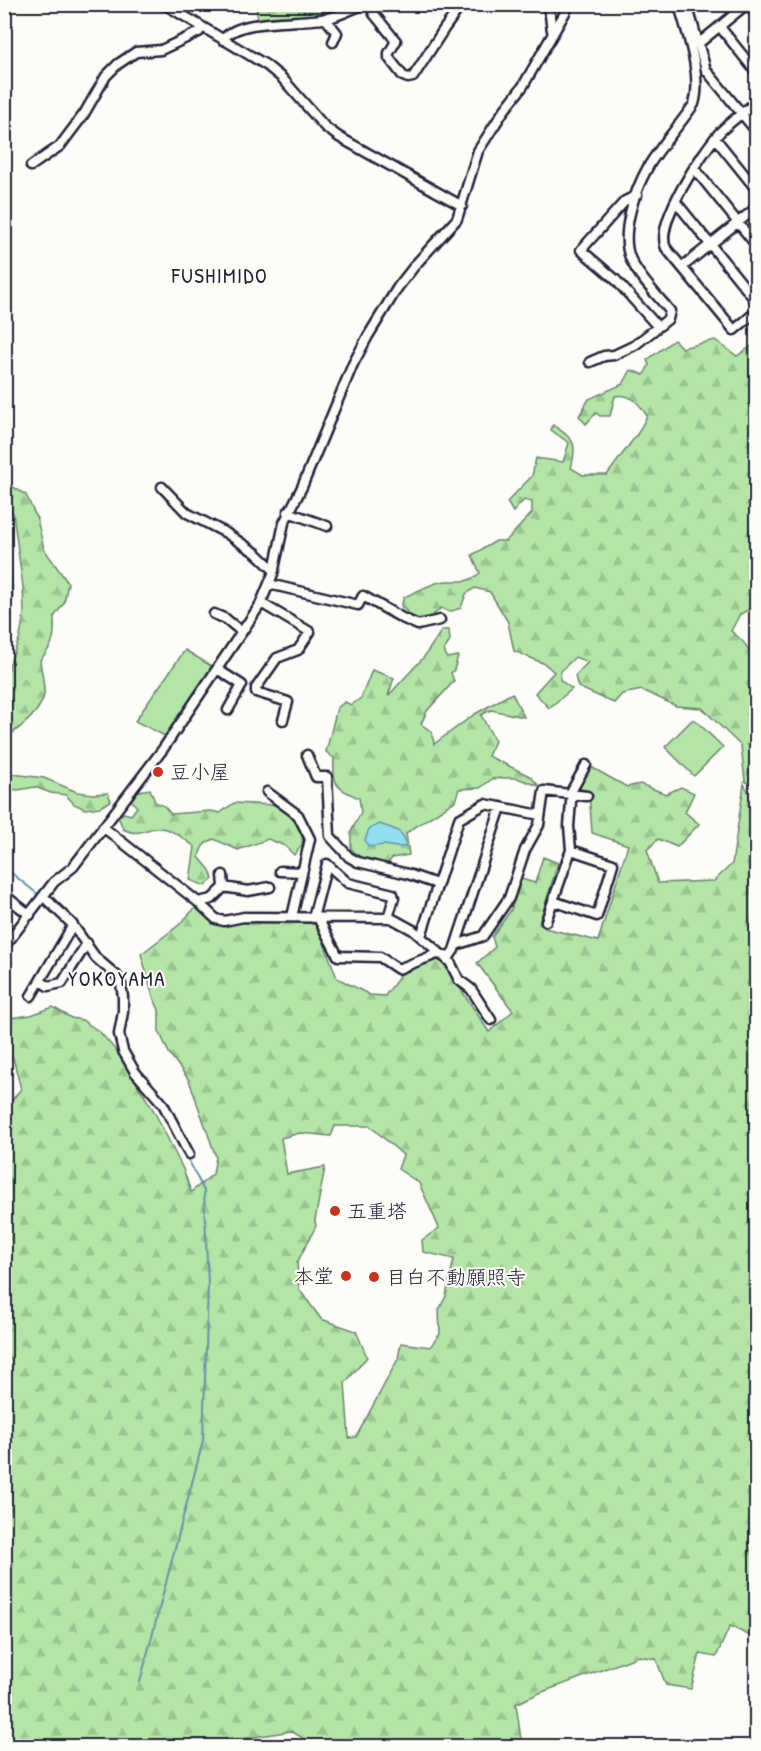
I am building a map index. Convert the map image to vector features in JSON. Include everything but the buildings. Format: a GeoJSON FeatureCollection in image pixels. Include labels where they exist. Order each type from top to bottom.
{"type":"FeatureCollection","features":[{"type":"Feature","properties":{"kind":"street"},"geometry":{"type":"LineString","coordinates":[[164,4],[282,78],[310,112],[339,137],[462,206]]}},
{"type":"Feature","properties":{"kind":"street"},"geometry":{"type":"LineString","coordinates":[[223,40],[230,32],[253,25],[326,18],[369,4],[374,14],[396,40],[389,58],[403,76],[408,78],[413,77],[462,4]]}},
{"type":"Feature","properties":{"kind":"street"},"geometry":{"type":"LineString","coordinates":[[545,4],[551,13],[550,25],[554,34]]}},
{"type":"Feature","properties":{"kind":"street"},"geometry":{"type":"LineString","coordinates":[[4,947],[54,882],[73,867],[163,748],[261,603],[274,570],[288,512],[302,487],[353,364],[398,286],[454,223],[462,206],[478,152],[503,112],[523,86],[570,4]]}},
{"type":"Feature","properties":{"kind":"street"},"geometry":{"type":"LineString","coordinates":[[590,363],[634,345],[668,319],[670,311],[631,260],[627,248],[626,228],[648,167],[694,104],[697,93],[695,70],[681,4]]}},
{"type":"Feature","properties":{"kind":"street"},"geometry":{"type":"LineString","coordinates":[[687,4],[706,70],[756,131]]}},
{"type":"Feature","properties":{"kind":"street"},"geometry":{"type":"LineString","coordinates":[[698,44],[747,4],[756,15]]}},
{"type":"Feature","properties":{"kind":"street"},"geometry":{"type":"LineString","coordinates":[[326,18],[337,33],[333,42]]}},
{"type":"Feature","properties":{"kind":"street"},"geometry":{"type":"LineString","coordinates":[[31,166],[60,146],[84,114],[106,76],[118,64],[136,52],[161,50],[199,32],[202,27]]}},
{"type":"Feature","properties":{"kind":"street"},"geometry":{"type":"LineString","coordinates":[[720,27],[756,72]]}},
{"type":"Feature","properties":{"kind":"street"},"geometry":{"type":"LineString","coordinates":[[756,102],[715,138],[694,168],[676,202],[663,238],[666,248],[734,330],[756,312]]}},
{"type":"Feature","properties":{"kind":"street"},"geometry":{"type":"LineString","coordinates":[[715,138],[756,189]]}},
{"type":"Feature","properties":{"kind":"street"},"geometry":{"type":"LineString","coordinates":[[694,168],[756,245]]}},
{"type":"Feature","properties":{"kind":"street"},"geometry":{"type":"LineString","coordinates":[[637,195],[625,201],[581,250],[615,279],[658,327]]}},
{"type":"Feature","properties":{"kind":"street"},"geometry":{"type":"LineString","coordinates":[[676,202],[756,301]]}},
{"type":"Feature","properties":{"kind":"street"},"geometry":{"type":"LineString","coordinates":[[682,267],[756,208]]}},
{"type":"Feature","properties":{"kind":"street"},"geometry":{"type":"LineString","coordinates":[[162,487],[187,513],[249,548],[274,570]]}},
{"type":"Feature","properties":{"kind":"street"},"geometry":{"type":"LineString","coordinates":[[288,512],[327,526]]}},
{"type":"Feature","properties":{"kind":"street"},"geometry":{"type":"LineString","coordinates":[[268,584],[358,605],[363,596],[418,625],[440,620]]}},
{"type":"Feature","properties":{"kind":"street"},"geometry":{"type":"LineString","coordinates":[[261,603],[310,632],[298,650],[277,658],[256,688],[256,692],[288,702],[283,720]]}},
{"type":"Feature","properties":{"kind":"street"},"geometry":{"type":"LineString","coordinates":[[214,614],[226,619],[242,632]]}},
{"type":"Feature","properties":{"kind":"street"},"geometry":{"type":"LineString","coordinates":[[218,669],[242,685],[228,710]]}},
{"type":"Feature","properties":{"kind":"street"},"geometry":{"type":"LineString","coordinates":[[307,755],[316,777],[327,777],[330,836],[349,857],[358,862],[408,874],[437,884]]}},
{"type":"Feature","properties":{"kind":"street"},"geometry":{"type":"LineString","coordinates":[[546,921],[571,850],[569,826],[572,794],[586,765]]}},
{"type":"Feature","properties":{"kind":"street"},"geometry":{"type":"LineString","coordinates":[[456,945],[483,936],[509,898],[525,850],[539,825],[544,791],[586,796]]}},
{"type":"Feature","properties":{"kind":"street"},"geometry":{"type":"LineString","coordinates":[[267,792],[298,815],[310,839],[292,917]]}},
{"type":"Feature","properties":{"kind":"street"},"geometry":{"type":"LineString","coordinates":[[421,936],[459,819],[485,804],[540,814]]}},
{"type":"Feature","properties":{"kind":"street"},"geometry":{"type":"LineString","coordinates":[[388,918],[393,894],[348,883],[327,864],[316,918],[338,956],[380,957],[398,969],[437,954],[450,956],[456,945],[501,807]]}},
{"type":"Feature","properties":{"kind":"street"},"geometry":{"type":"LineString","coordinates":[[103,827],[198,902],[216,919],[224,921],[244,917],[388,918],[413,930],[450,962],[459,980],[471,989],[491,1020]]}},
{"type":"Feature","properties":{"kind":"street"},"geometry":{"type":"LineString","coordinates":[[553,901],[597,916],[613,864],[571,850]]}},
{"type":"Feature","properties":{"kind":"street"},"geometry":{"type":"LineString","coordinates":[[280,870],[302,872]]}},
{"type":"Feature","properties":{"kind":"street"},"geometry":{"type":"LineString","coordinates":[[198,902],[212,899],[224,887],[223,875]]}},
{"type":"Feature","properties":{"kind":"street"},"geometry":{"type":"LineString","coordinates":[[224,887],[248,891],[270,886]]}},
{"type":"Feature","properties":{"kind":"street"},"geometry":{"type":"LineString","coordinates":[[4,895],[30,915]]}},
{"type":"Feature","properties":{"kind":"street"},"geometry":{"type":"LineString","coordinates":[[44,897],[73,926],[96,958],[117,976],[121,984],[123,1012],[119,1034],[123,1051],[135,1072],[163,1104],[189,1154]]}},
{"type":"Feature","properties":{"kind":"street"},"geometry":{"type":"LineString","coordinates":[[31,996],[73,926]]}},
{"type":"Feature","properties":{"kind":"street"},"geometry":{"type":"LineString","coordinates":[[40,981],[48,986],[62,983],[87,943]]}},
{"type":"Feature","properties":{"kind":"green space"},"geometry":{"type":"Polygon","coordinates":[[[256,5],[382,5],[325,15],[258,21],[256,5]]]}},
{"type":"Feature","properties":{"kind":"green space"},"geometry":{"type":"Polygon","coordinates":[[[674,340],[682,348],[715,340],[737,356],[756,343],[756,606],[740,614],[731,631],[749,651],[756,687],[756,787],[745,781],[741,746],[702,708],[676,706],[642,690],[622,694],[614,703],[578,687],[575,676],[588,662],[575,657],[561,671],[560,680],[572,689],[549,708],[535,693],[554,672],[545,664],[514,651],[508,622],[490,592],[475,588],[466,594],[461,608],[449,612],[441,608],[429,619],[416,621],[401,606],[404,597],[431,585],[446,581],[465,581],[480,573],[472,555],[496,541],[506,541],[532,513],[532,502],[524,500],[513,512],[507,502],[532,476],[536,458],[563,462],[569,443],[551,430],[553,425],[566,434],[572,442],[574,452],[571,468],[583,475],[607,475],[638,433],[647,416],[634,400],[621,395],[615,396],[610,416],[600,416],[596,413],[586,424],[579,416],[589,399],[623,384],[631,370],[644,375],[649,365],[647,360],[674,340]]]}},
{"type":"Feature","properties":{"kind":"green space"},"geometry":{"type":"Polygon","coordinates":[[[5,485],[10,485],[26,495],[37,519],[44,549],[68,583],[64,603],[54,617],[53,640],[40,660],[44,691],[42,702],[28,720],[5,738],[5,676],[20,637],[24,613],[23,587],[13,513],[5,503],[5,485]]]}},
{"type":"Feature","properties":{"kind":"green space"},"geometry":{"type":"Polygon","coordinates":[[[442,630],[449,630],[450,641],[444,650],[447,658],[458,656],[451,673],[454,681],[427,711],[421,724],[432,732],[434,744],[475,714],[512,693],[524,717],[491,710],[481,715],[495,741],[488,756],[530,776],[539,786],[517,778],[503,778],[492,779],[480,788],[459,789],[455,801],[406,833],[409,855],[392,858],[387,865],[359,858],[351,848],[351,832],[361,812],[359,798],[344,791],[337,784],[334,774],[334,758],[326,752],[337,708],[345,702],[351,705],[361,698],[372,670],[394,678],[388,696],[424,657],[442,630]]]}},
{"type":"Feature","properties":{"kind":"green space"},"geometry":{"type":"Polygon","coordinates":[[[185,650],[213,667],[167,737],[135,721],[185,650]]]}},
{"type":"Feature","properties":{"kind":"green space"},"geometry":{"type":"Polygon","coordinates":[[[692,720],[695,720],[723,747],[694,776],[665,747],[692,720]]]}},
{"type":"Feature","properties":{"kind":"green space"},"geometry":{"type":"Polygon","coordinates":[[[591,767],[627,787],[640,784],[666,794],[681,787],[694,793],[685,812],[699,824],[677,847],[658,839],[647,850],[658,883],[714,881],[732,864],[744,784],[756,805],[756,1639],[730,1626],[716,1657],[700,1654],[691,1689],[666,1685],[656,1659],[639,1656],[537,1694],[516,1704],[522,1746],[316,1746],[291,1731],[200,1746],[5,1746],[4,1110],[21,1089],[13,1058],[5,1051],[4,1019],[31,1015],[53,1007],[71,1018],[82,1020],[100,1032],[118,1053],[154,1111],[183,1169],[191,1192],[213,1174],[216,1157],[189,1080],[169,1053],[159,1031],[159,1010],[141,954],[179,925],[197,906],[216,923],[316,922],[337,978],[370,995],[385,996],[402,973],[432,959],[443,962],[489,1032],[513,1011],[477,963],[495,947],[492,937],[511,910],[521,879],[535,883],[543,857],[558,863],[539,924],[545,928],[598,941],[628,845],[592,833],[589,791],[578,788],[591,767]],[[335,1126],[331,1136],[300,1133],[281,1138],[287,1174],[325,1167],[315,1220],[316,1226],[297,1263],[299,1289],[321,1319],[356,1331],[367,1357],[345,1383],[349,1438],[356,1437],[398,1359],[401,1343],[430,1347],[440,1334],[439,1310],[446,1296],[454,1259],[423,1252],[422,1240],[439,1228],[419,1183],[398,1169],[403,1155],[370,1126],[335,1126]]]}},
{"type":"Feature","properties":{"kind":"green space"},"geometry":{"type":"Polygon","coordinates":[[[5,773],[44,778],[77,792],[108,793],[111,801],[100,807],[85,809],[74,804],[66,795],[51,793],[35,787],[18,790],[5,788],[5,773]]]}},
{"type":"Feature","properties":{"kind":"green space"},"geometry":{"type":"Polygon","coordinates":[[[150,789],[155,802],[164,806],[171,814],[211,811],[220,813],[234,803],[275,805],[288,813],[303,833],[302,845],[294,855],[285,846],[268,839],[238,850],[214,839],[204,846],[199,857],[210,870],[213,879],[205,886],[190,880],[195,847],[183,838],[170,830],[160,828],[138,832],[123,829],[118,816],[124,813],[131,815],[137,807],[131,800],[133,792],[150,789]]]}},
{"type":"Feature","properties":{"kind":"water"},"geometry":{"type":"Polygon","coordinates":[[[5,514],[13,597],[5,610],[6,590],[5,514]]]}},
{"type":"Feature","properties":{"kind":"water"},"geometry":{"type":"Polygon","coordinates":[[[380,824],[401,833],[406,846],[368,846],[365,840],[369,829],[380,824]]]}},
{"type":"Feature","properties":{"kind":"waterway"},"geometry":{"type":"LineString","coordinates":[[4,867],[40,896]]}},
{"type":"Feature","properties":{"kind":"waterway"},"geometry":{"type":"LineString","coordinates":[[93,960],[106,972]]}},
{"type":"Feature","properties":{"kind":"waterway"},"geometry":{"type":"LineString","coordinates":[[118,1049],[114,1029],[119,1014]]}},
{"type":"Feature","properties":{"kind":"waterway"},"geometry":{"type":"LineString","coordinates":[[140,1682],[203,1441],[208,1285],[204,1191],[187,1157]]}},
{"type":"Feature","properties":{"kind":"place","name":"豆小屋"},"geometry":{"type":"Point","coordinates":[158,772]}},
{"type":"Feature","properties":{"kind":"place","name":"五重塔"},"geometry":{"type":"Point","coordinates":[335,1211]}},
{"type":"Feature","properties":{"kind":"place","name":"本堂"},"geometry":{"type":"Point","coordinates":[346,1276]}},
{"type":"Feature","properties":{"kind":"place","name":"目白不動願照寺"},"geometry":{"type":"Point","coordinates":[374,1277]}},
{"type":"Feature","properties":{"kind":"district","name":"FUSHIMIDO"},"geometry":{"type":"Point","coordinates":[220,276]}},
{"type":"Feature","properties":{"kind":"district","name":"YOKOYAMA"},"geometry":{"type":"Point","coordinates":[117,979]}}]}
